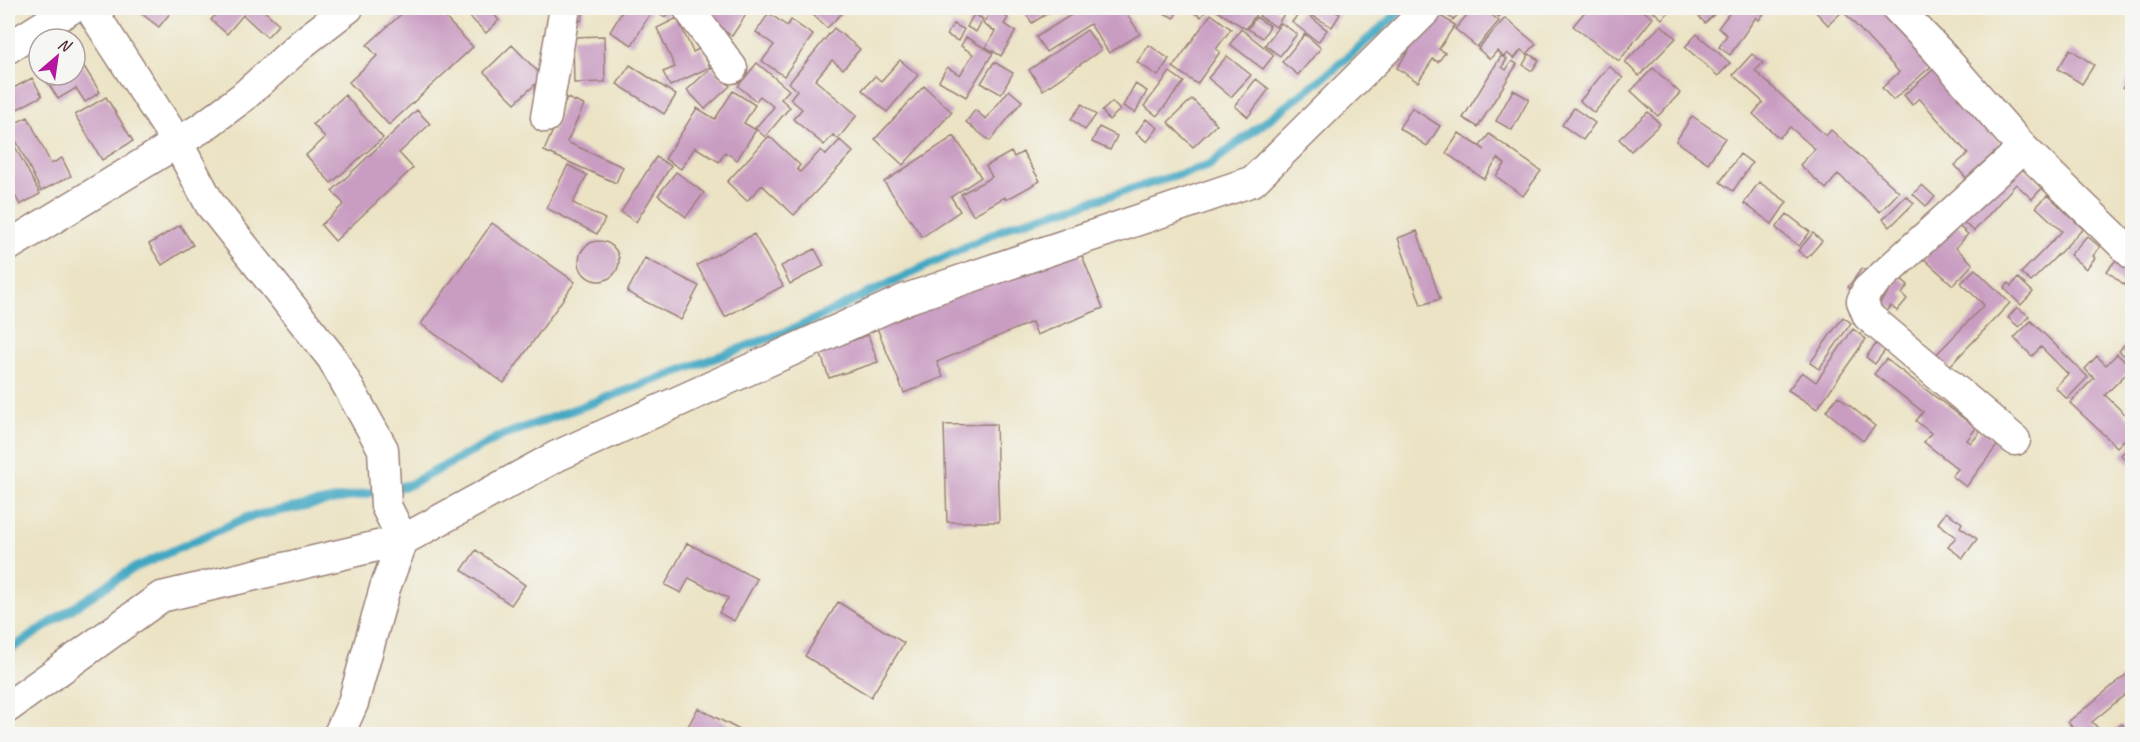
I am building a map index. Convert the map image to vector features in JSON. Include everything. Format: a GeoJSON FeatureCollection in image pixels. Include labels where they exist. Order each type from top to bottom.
{"type":"FeatureCollection","features":[{"type":"Feature","properties":{"kind":"street"},"geometry":{"type":"LineString","coordinates":[[8,48],[72,8]]}},
{"type":"Feature","properties":{"kind":"street"},"geometry":{"type":"LineString","coordinates":[[90,8],[177,142],[210,204],[332,358],[383,449],[386,506],[403,540],[385,588],[352,703],[339,735]]}},
{"type":"Feature","properties":{"kind":"street"},"geometry":{"type":"LineString","coordinates":[[8,246],[203,127],[243,97],[304,42],[348,8]]}},
{"type":"Feature","properties":{"kind":"street"},"geometry":{"type":"LineString","coordinates":[[546,117],[565,8]]}},
{"type":"Feature","properties":{"kind":"street"},"geometry":{"type":"LineString","coordinates":[[688,8],[732,68]]}},
{"type":"Feature","properties":{"kind":"street"},"geometry":{"type":"LineString","coordinates":[[8,707],[161,597],[403,540],[557,456],[906,299],[1253,181],[1428,8]]}},
{"type":"Feature","properties":{"kind":"street"},"geometry":{"type":"LineString","coordinates":[[1897,8],[2023,148],[2133,254]]}},
{"type":"Feature","properties":{"kind":"street"},"geometry":{"type":"LineString","coordinates":[[2015,440],[1868,316],[1862,301],[1867,290],[2023,148]]}},
{"type":"Feature","properties":{"kind":"building"},"geometry":{"type":"Polygon","coordinates":[[[134,8],[174,8],[159,27],[134,8]]]}},
{"type":"Feature","properties":{"kind":"building"},"geometry":{"type":"Polygon","coordinates":[[[221,8],[261,8],[279,24],[267,37],[243,15],[227,34],[211,20],[221,8]]]}},
{"type":"Feature","properties":{"kind":"building"},"geometry":{"type":"Polygon","coordinates":[[[408,8],[436,8],[473,47],[389,125],[349,82],[377,56],[367,45],[408,8]]]}},
{"type":"Feature","properties":{"kind":"building"},"geometry":{"type":"Polygon","coordinates":[[[461,8],[495,8],[491,12],[499,20],[486,33],[461,8]]]}},
{"type":"Feature","properties":{"kind":"building"},"geometry":{"type":"Polygon","coordinates":[[[574,8],[585,8],[581,21],[571,18],[574,8]]]}},
{"type":"Feature","properties":{"kind":"building"},"geometry":{"type":"Polygon","coordinates":[[[624,8],[644,8],[651,12],[632,45],[610,32],[624,8]]]}},
{"type":"Feature","properties":{"kind":"building"},"geometry":{"type":"Polygon","coordinates":[[[649,8],[671,8],[665,17],[649,8]]]}},
{"type":"Feature","properties":{"kind":"building"},"geometry":{"type":"Polygon","coordinates":[[[710,8],[749,10],[732,36],[703,18],[710,8]]]}},
{"type":"Feature","properties":{"kind":"building"},"geometry":{"type":"Polygon","coordinates":[[[812,8],[838,8],[843,12],[827,28],[809,11],[812,8]]]}},
{"type":"Feature","properties":{"kind":"building"},"geometry":{"type":"Polygon","coordinates":[[[992,8],[1008,18],[1004,24],[1016,31],[1001,56],[986,47],[995,31],[983,24],[992,8]]]}},
{"type":"Feature","properties":{"kind":"building"},"geometry":{"type":"Polygon","coordinates":[[[1051,8],[1053,10],[1032,23],[1023,10],[1051,8]]]}},
{"type":"Feature","properties":{"kind":"building"},"geometry":{"type":"Polygon","coordinates":[[[1082,8],[1123,8],[1140,34],[1109,53],[1090,24],[1046,52],[1036,37],[1082,8]]]}},
{"type":"Feature","properties":{"kind":"building"},"geometry":{"type":"Polygon","coordinates":[[[1153,8],[1179,8],[1174,18],[1153,8]]]}},
{"type":"Feature","properties":{"kind":"building"},"geometry":{"type":"Polygon","coordinates":[[[1187,8],[1208,8],[1201,17],[1187,8]]]}},
{"type":"Feature","properties":{"kind":"building"},"geometry":{"type":"Polygon","coordinates":[[[1215,8],[1260,8],[1246,29],[1215,8]]]}},
{"type":"Feature","properties":{"kind":"building"},"geometry":{"type":"Polygon","coordinates":[[[1265,8],[1274,8],[1284,14],[1276,27],[1259,16],[1265,8]]]}},
{"type":"Feature","properties":{"kind":"building"},"geometry":{"type":"Polygon","coordinates":[[[1299,8],[1329,8],[1340,14],[1332,27],[1299,8]]]}},
{"type":"Feature","properties":{"kind":"building"},"geometry":{"type":"Polygon","coordinates":[[[1442,8],[1464,8],[1453,20],[1442,8]]]}},
{"type":"Feature","properties":{"kind":"building"},"geometry":{"type":"Polygon","coordinates":[[[1473,8],[1483,8],[1499,21],[1477,47],[1455,29],[1473,8]]]}},
{"type":"Feature","properties":{"kind":"building"},"geometry":{"type":"Polygon","coordinates":[[[1488,8],[1507,8],[1499,17],[1488,8]]]}},
{"type":"Feature","properties":{"kind":"building"},"geometry":{"type":"Polygon","coordinates":[[[1588,8],[1639,8],[1653,18],[1619,61],[1573,26],[1588,8]]]}},
{"type":"Feature","properties":{"kind":"building"},"geometry":{"type":"Polygon","coordinates":[[[1673,8],[1662,19],[1651,9],[1673,8]]]}},
{"type":"Feature","properties":{"kind":"building"},"geometry":{"type":"Polygon","coordinates":[[[1691,8],[1721,8],[1705,23],[1691,8]]]}},
{"type":"Feature","properties":{"kind":"building"},"geometry":{"type":"Polygon","coordinates":[[[1733,8],[1767,9],[1759,20],[1756,17],[1730,55],[1719,47],[1727,35],[1718,28],[1733,8]]]}},
{"type":"Feature","properties":{"kind":"building"},"geometry":{"type":"Polygon","coordinates":[[[1812,8],[1887,8],[1936,62],[1893,100],[1882,88],[1899,72],[1843,11],[1828,25],[1812,8]]]}},
{"type":"Feature","properties":{"kind":"building"},"geometry":{"type":"Polygon","coordinates":[[[1302,10],[1327,30],[1318,42],[1292,22],[1302,10]]]}},
{"type":"Feature","properties":{"kind":"building"},"geometry":{"type":"Polygon","coordinates":[[[1434,12],[1455,25],[1439,49],[1445,53],[1438,62],[1433,59],[1418,82],[1397,68],[1434,12]]]}},
{"type":"Feature","properties":{"kind":"building"},"geometry":{"type":"Polygon","coordinates":[[[769,13],[787,26],[791,20],[813,35],[784,76],[762,61],[774,45],[756,32],[769,13]]]}},
{"type":"Feature","properties":{"kind":"building"},"geometry":{"type":"Polygon","coordinates":[[[974,14],[983,19],[976,32],[967,27],[974,14]]]}},
{"type":"Feature","properties":{"kind":"building"},"geometry":{"type":"Polygon","coordinates":[[[1211,14],[1231,29],[1216,49],[1220,52],[1197,84],[1173,67],[1211,14]]]}},
{"type":"Feature","properties":{"kind":"building"},"geometry":{"type":"Polygon","coordinates":[[[1256,17],[1270,26],[1263,38],[1248,29],[1256,17]]]}},
{"type":"Feature","properties":{"kind":"building"},"geometry":{"type":"Polygon","coordinates":[[[677,18],[693,52],[701,48],[710,67],[670,86],[663,72],[675,67],[657,28],[677,18]]]}},
{"type":"Feature","properties":{"kind":"building"},"geometry":{"type":"Polygon","coordinates":[[[1505,18],[1536,44],[1527,54],[1521,50],[1514,59],[1507,53],[1504,57],[1497,51],[1490,59],[1478,49],[1505,18]]]}},
{"type":"Feature","properties":{"kind":"building"},"geometry":{"type":"Polygon","coordinates":[[[1281,23],[1297,34],[1280,56],[1265,45],[1281,23]]]}},
{"type":"Feature","properties":{"kind":"building"},"geometry":{"type":"Polygon","coordinates":[[[953,24],[964,29],[958,41],[947,35],[953,24]]]}},
{"type":"Feature","properties":{"kind":"building"},"geometry":{"type":"Polygon","coordinates":[[[1661,25],[1676,38],[1639,76],[1625,62],[1661,25]]]}},
{"type":"Feature","properties":{"kind":"building"},"geometry":{"type":"Polygon","coordinates":[[[834,28],[860,49],[843,69],[832,60],[815,80],[857,115],[838,139],[833,135],[824,145],[793,119],[802,109],[790,99],[797,90],[789,83],[834,28]]]}},
{"type":"Feature","properties":{"kind":"building"},"geometry":{"type":"Polygon","coordinates":[[[1241,29],[1274,55],[1263,69],[1230,44],[1241,29]]]}},
{"type":"Feature","properties":{"kind":"building"},"geometry":{"type":"Polygon","coordinates":[[[1087,30],[1101,50],[1043,90],[1029,70],[1087,30]]]}},
{"type":"Feature","properties":{"kind":"building"},"geometry":{"type":"Polygon","coordinates":[[[1305,34],[1321,48],[1298,75],[1282,62],[1305,34]]]}},
{"type":"Feature","properties":{"kind":"building"},"geometry":{"type":"Polygon","coordinates":[[[1697,34],[1730,63],[1718,76],[1685,47],[1697,34]]]}},
{"type":"Feature","properties":{"kind":"building"},"geometry":{"type":"Polygon","coordinates":[[[604,36],[605,82],[574,83],[573,37],[604,36]]]}},
{"type":"Feature","properties":{"kind":"building"},"geometry":{"type":"Polygon","coordinates":[[[966,37],[993,53],[966,97],[939,81],[947,67],[960,75],[973,54],[961,46],[966,37]]]}},
{"type":"Feature","properties":{"kind":"building"},"geometry":{"type":"Polygon","coordinates":[[[512,45],[543,77],[515,103],[484,72],[512,45]]]}},
{"type":"Feature","properties":{"kind":"building"},"geometry":{"type":"Polygon","coordinates":[[[1149,45],[1169,59],[1158,76],[1137,62],[1149,45]]]}},
{"type":"Feature","properties":{"kind":"building"},"geometry":{"type":"Polygon","coordinates":[[[2070,49],[2094,65],[2082,84],[2058,69],[2070,49]]]}},
{"type":"Feature","properties":{"kind":"building"},"geometry":{"type":"Polygon","coordinates":[[[1529,54],[1539,60],[1532,71],[1523,65],[1529,54]]]}},
{"type":"Feature","properties":{"kind":"building"},"geometry":{"type":"Polygon","coordinates":[[[1752,54],[1763,63],[1755,71],[1826,136],[1831,130],[1899,192],[1880,212],[1838,174],[1826,189],[1800,165],[1815,149],[1790,127],[1779,138],[1753,114],[1763,102],[1733,75],[1752,54]]]}},
{"type":"Feature","properties":{"kind":"building"},"geometry":{"type":"Polygon","coordinates":[[[1227,56],[1251,75],[1231,97],[1208,78],[1227,56]]]}},
{"type":"Feature","properties":{"kind":"building"},"geometry":{"type":"Polygon","coordinates":[[[1501,56],[1507,59],[1502,67],[1506,70],[1512,61],[1517,64],[1478,127],[1463,118],[1501,56]]]}},
{"type":"Feature","properties":{"kind":"building"},"geometry":{"type":"Polygon","coordinates":[[[900,60],[918,75],[887,112],[862,90],[875,76],[881,81],[900,60]]]}},
{"type":"Feature","properties":{"kind":"building"},"geometry":{"type":"Polygon","coordinates":[[[994,62],[1013,73],[1001,94],[981,83],[994,62]]]}},
{"type":"Feature","properties":{"kind":"building"},"geometry":{"type":"Polygon","coordinates":[[[757,63],[789,90],[781,99],[790,107],[765,137],[755,128],[774,107],[760,96],[756,101],[738,86],[757,63]]]}},
{"type":"Feature","properties":{"kind":"building"},"geometry":{"type":"Polygon","coordinates":[[[630,65],[676,95],[664,114],[617,84],[630,65]]]}},
{"type":"Feature","properties":{"kind":"building"},"geometry":{"type":"Polygon","coordinates":[[[1609,66],[1623,78],[1594,113],[1580,101],[1609,66]]]}},
{"type":"Feature","properties":{"kind":"building"},"geometry":{"type":"Polygon","coordinates":[[[712,67],[730,86],[705,109],[687,90],[712,67]]]}},
{"type":"Feature","properties":{"kind":"building"},"geometry":{"type":"Polygon","coordinates":[[[1653,68],[1680,93],[1658,116],[1631,91],[1653,68]]]}},
{"type":"Feature","properties":{"kind":"building"},"geometry":{"type":"Polygon","coordinates":[[[1935,68],[2002,146],[1966,178],[1955,165],[1968,154],[1919,98],[1912,105],[1904,95],[1935,68]]]}},
{"type":"Feature","properties":{"kind":"building"},"geometry":{"type":"Polygon","coordinates":[[[87,71],[100,92],[85,102],[76,88],[58,99],[51,87],[87,87],[87,71]]]}},
{"type":"Feature","properties":{"kind":"building"},"geometry":{"type":"Polygon","coordinates":[[[2132,71],[2132,93],[2123,87],[2132,71]]]}},
{"type":"Feature","properties":{"kind":"building"},"geometry":{"type":"Polygon","coordinates":[[[1170,72],[1184,82],[1157,116],[1144,106],[1170,72]]]}},
{"type":"Feature","properties":{"kind":"building"},"geometry":{"type":"Polygon","coordinates":[[[1256,79],[1269,89],[1248,117],[1235,106],[1256,79]]]}},
{"type":"Feature","properties":{"kind":"building"},"geometry":{"type":"Polygon","coordinates":[[[27,81],[27,87],[37,87],[42,96],[8,114],[8,91],[27,81]]]}},
{"type":"Feature","properties":{"kind":"building"},"geometry":{"type":"Polygon","coordinates":[[[1135,84],[1147,91],[1135,113],[1123,106],[1135,84]]]}},
{"type":"Feature","properties":{"kind":"building"},"geometry":{"type":"Polygon","coordinates":[[[924,86],[952,112],[903,165],[875,139],[924,86]]]}},
{"type":"Feature","properties":{"kind":"building"},"geometry":{"type":"Polygon","coordinates":[[[1009,90],[1022,101],[990,141],[966,122],[975,110],[986,119],[1009,90]]]}},
{"type":"Feature","properties":{"kind":"building"},"geometry":{"type":"Polygon","coordinates":[[[1513,90],[1529,99],[1512,130],[1496,121],[1513,90]]]}},
{"type":"Feature","properties":{"kind":"building"},"geometry":{"type":"Polygon","coordinates":[[[733,91],[755,105],[744,123],[756,130],[737,160],[725,152],[719,162],[695,147],[681,169],[665,159],[697,108],[715,119],[733,91]]]}},
{"type":"Feature","properties":{"kind":"building"},"geometry":{"type":"Polygon","coordinates":[[[345,95],[383,138],[331,183],[306,155],[325,138],[313,124],[345,95]]]}},
{"type":"Feature","properties":{"kind":"building"},"geometry":{"type":"Polygon","coordinates":[[[106,97],[133,141],[102,160],[75,115],[106,97]]]}},
{"type":"Feature","properties":{"kind":"building"},"geometry":{"type":"Polygon","coordinates":[[[567,98],[584,105],[567,142],[623,167],[616,183],[544,151],[567,98]]]}},
{"type":"Feature","properties":{"kind":"building"},"geometry":{"type":"Polygon","coordinates":[[[1192,99],[1217,124],[1193,147],[1168,122],[1192,99]]]}},
{"type":"Feature","properties":{"kind":"building"},"geometry":{"type":"Polygon","coordinates":[[[1112,102],[1120,110],[1109,120],[1102,111],[1112,102]]]}},
{"type":"Feature","properties":{"kind":"building"},"geometry":{"type":"Polygon","coordinates":[[[1082,104],[1096,115],[1085,130],[1071,119],[1082,104]]]}},
{"type":"Feature","properties":{"kind":"building"},"geometry":{"type":"Polygon","coordinates":[[[1412,108],[1440,126],[1427,146],[1399,128],[1412,108]]]}},
{"type":"Feature","properties":{"kind":"building"},"geometry":{"type":"Polygon","coordinates":[[[1574,108],[1595,123],[1583,140],[1562,125],[1574,108]]]}},
{"type":"Feature","properties":{"kind":"building"},"geometry":{"type":"Polygon","coordinates":[[[417,110],[430,124],[399,153],[413,168],[335,241],[321,225],[344,204],[332,191],[417,110]]]}},
{"type":"Feature","properties":{"kind":"building"},"geometry":{"type":"Polygon","coordinates":[[[1648,112],[1660,124],[1631,151],[1619,139],[1648,112]]]}},
{"type":"Feature","properties":{"kind":"building"},"geometry":{"type":"Polygon","coordinates":[[[1692,116],[1725,138],[1708,163],[1676,141],[1692,116]]]}},
{"type":"Feature","properties":{"kind":"building"},"geometry":{"type":"Polygon","coordinates":[[[28,117],[51,164],[62,158],[71,176],[41,191],[9,126],[28,117]]]}},
{"type":"Feature","properties":{"kind":"building"},"geometry":{"type":"Polygon","coordinates":[[[1146,119],[1158,128],[1147,142],[1136,133],[1146,119]]]}},
{"type":"Feature","properties":{"kind":"building"},"geometry":{"type":"Polygon","coordinates":[[[1099,127],[1117,136],[1110,150],[1092,142],[1099,127]]]}},
{"type":"Feature","properties":{"kind":"building"},"geometry":{"type":"Polygon","coordinates":[[[8,133],[40,194],[20,205],[8,182],[8,133]]]}},
{"type":"Feature","properties":{"kind":"building"},"geometry":{"type":"Polygon","coordinates":[[[1459,133],[1485,150],[1480,146],[1489,134],[1541,171],[1523,196],[1496,176],[1505,164],[1498,158],[1484,179],[1446,153],[1459,133]]]}},
{"type":"Feature","properties":{"kind":"building"},"geometry":{"type":"Polygon","coordinates":[[[769,136],[800,165],[797,169],[800,172],[821,150],[826,155],[840,140],[853,152],[794,215],[762,185],[747,201],[727,182],[769,136]]]}},
{"type":"Feature","properties":{"kind":"building"},"geometry":{"type":"Polygon","coordinates":[[[954,136],[981,177],[951,197],[960,211],[922,237],[884,182],[954,136]]]}},
{"type":"Feature","properties":{"kind":"building"},"geometry":{"type":"Polygon","coordinates":[[[1011,152],[1014,157],[1023,152],[1040,181],[973,215],[961,194],[992,177],[986,166],[1011,152]]]}},
{"type":"Feature","properties":{"kind":"building"},"geometry":{"type":"Polygon","coordinates":[[[1740,154],[1752,163],[1733,191],[1720,182],[1740,154]]]}},
{"type":"Feature","properties":{"kind":"building"},"geometry":{"type":"Polygon","coordinates":[[[656,157],[671,166],[636,222],[621,212],[656,157]]]}},
{"type":"Feature","properties":{"kind":"building"},"geometry":{"type":"Polygon","coordinates":[[[2014,160],[2043,187],[2032,199],[2016,184],[1974,231],[1960,219],[2014,160]]]}},
{"type":"Feature","properties":{"kind":"building"},"geometry":{"type":"Polygon","coordinates":[[[568,165],[587,175],[573,203],[605,219],[597,234],[546,208],[568,165]]]}},
{"type":"Feature","properties":{"kind":"building"},"geometry":{"type":"Polygon","coordinates":[[[676,172],[704,193],[686,217],[658,195],[676,172]]]}},
{"type":"Feature","properties":{"kind":"building"},"geometry":{"type":"Polygon","coordinates":[[[1759,182],[1787,202],[1772,224],[1744,203],[1759,182]]]}},
{"type":"Feature","properties":{"kind":"building"},"geometry":{"type":"Polygon","coordinates":[[[1922,185],[1935,197],[1926,206],[1913,194],[1922,185]]]}},
{"type":"Feature","properties":{"kind":"building"},"geometry":{"type":"Polygon","coordinates":[[[2048,195],[2083,229],[2031,282],[2021,273],[2062,231],[2036,207],[2048,195]]]}},
{"type":"Feature","properties":{"kind":"building"},"geometry":{"type":"Polygon","coordinates":[[[1906,196],[1914,203],[1890,227],[1883,219],[1906,196]]]}},
{"type":"Feature","properties":{"kind":"building"},"geometry":{"type":"Polygon","coordinates":[[[1787,214],[1810,232],[1799,246],[1776,228],[1787,214]]]}},
{"type":"Feature","properties":{"kind":"building"},"geometry":{"type":"Polygon","coordinates":[[[492,223],[575,282],[504,383],[421,324],[492,223]]]}},
{"type":"Feature","properties":{"kind":"building"},"geometry":{"type":"Polygon","coordinates":[[[1956,224],[1968,234],[1956,248],[1973,264],[1953,285],[1924,259],[1956,224]]]}},
{"type":"Feature","properties":{"kind":"building"},"geometry":{"type":"Polygon","coordinates":[[[180,225],[193,245],[162,265],[149,244],[180,225]]]}},
{"type":"Feature","properties":{"kind":"building"},"geometry":{"type":"Polygon","coordinates":[[[1417,231],[1440,299],[1421,305],[1398,238],[1417,231]]]}},
{"type":"Feature","properties":{"kind":"building"},"geometry":{"type":"Polygon","coordinates":[[[1813,233],[1822,241],[1807,258],[1798,251],[1813,233]]]}},
{"type":"Feature","properties":{"kind":"building"},"geometry":{"type":"Polygon","coordinates":[[[754,234],[783,286],[725,317],[697,265],[754,234]]]}},
{"type":"Feature","properties":{"kind":"building"},"geometry":{"type":"Polygon","coordinates":[[[2087,236],[2100,247],[2086,269],[2070,255],[2087,236]]]}},
{"type":"Feature","properties":{"kind":"building"},"geometry":{"type":"Polygon","coordinates":[[[599,241],[613,247],[619,261],[613,275],[599,281],[585,275],[579,261],[585,247],[599,241]]]}},
{"type":"Feature","properties":{"kind":"building"},"geometry":{"type":"Polygon","coordinates":[[[1078,246],[1103,308],[1037,335],[1032,322],[937,362],[943,377],[904,393],[877,328],[1078,246]]]}},
{"type":"Feature","properties":{"kind":"building"},"geometry":{"type":"Polygon","coordinates":[[[815,249],[824,266],[790,284],[781,266],[815,249]]]}},
{"type":"Feature","properties":{"kind":"building"},"geometry":{"type":"Polygon","coordinates":[[[2120,255],[2132,265],[2132,291],[2107,271],[2120,255]]]}},
{"type":"Feature","properties":{"kind":"building"},"geometry":{"type":"Polygon","coordinates":[[[645,258],[699,286],[681,320],[627,292],[645,258]]]}},
{"type":"Feature","properties":{"kind":"building"},"geometry":{"type":"Polygon","coordinates":[[[1862,268],[1871,276],[1857,294],[1848,287],[1862,268]]]}},
{"type":"Feature","properties":{"kind":"building"},"geometry":{"type":"Polygon","coordinates":[[[1975,269],[2010,303],[1945,371],[1932,359],[1984,305],[1961,283],[1975,269]]]}},
{"type":"Feature","properties":{"kind":"building"},"geometry":{"type":"Polygon","coordinates":[[[1900,278],[1908,285],[1902,294],[1907,299],[1897,311],[1891,306],[1881,319],[1872,312],[1900,278]]]}},
{"type":"Feature","properties":{"kind":"building"},"geometry":{"type":"Polygon","coordinates":[[[2018,278],[2033,292],[2021,305],[2004,288],[2009,283],[2011,286],[2018,278]]]}},
{"type":"Feature","properties":{"kind":"building"},"geometry":{"type":"Polygon","coordinates":[[[2017,307],[2029,316],[2019,327],[2008,318],[2017,307]]]}},
{"type":"Feature","properties":{"kind":"building"},"geometry":{"type":"Polygon","coordinates":[[[1843,317],[1851,323],[1819,369],[1810,363],[1843,317]]]}},
{"type":"Feature","properties":{"kind":"building"},"geometry":{"type":"Polygon","coordinates":[[[2031,321],[2088,377],[2067,399],[2055,387],[2068,374],[2041,347],[2032,356],[2014,338],[2031,321]]]}},
{"type":"Feature","properties":{"kind":"building"},"geometry":{"type":"Polygon","coordinates":[[[1853,329],[1866,339],[1817,409],[1788,390],[1802,372],[1816,382],[1853,329]]]}},
{"type":"Feature","properties":{"kind":"building"},"geometry":{"type":"Polygon","coordinates":[[[868,335],[878,362],[829,378],[820,352],[868,335]]]}},
{"type":"Feature","properties":{"kind":"building"},"geometry":{"type":"Polygon","coordinates":[[[2132,336],[2132,362],[2119,351],[2132,336]]]}},
{"type":"Feature","properties":{"kind":"building"},"geometry":{"type":"Polygon","coordinates":[[[1880,339],[1889,345],[1875,364],[1866,357],[1880,339]]]}},
{"type":"Feature","properties":{"kind":"building"},"geometry":{"type":"Polygon","coordinates":[[[2117,354],[2132,368],[2105,395],[2132,421],[2132,466],[2121,455],[2131,445],[2125,439],[2117,447],[2070,403],[2094,378],[2085,369],[2097,356],[2106,365],[2117,354]]]}},
{"type":"Feature","properties":{"kind":"building"},"geometry":{"type":"Polygon","coordinates":[[[1886,359],[1976,428],[1967,440],[1971,443],[1982,430],[1999,443],[1966,487],[1952,476],[1958,469],[1924,442],[1931,433],[1916,421],[1923,412],[1874,374],[1886,359]]]}},
{"type":"Feature","properties":{"kind":"building"},"geometry":{"type":"Polygon","coordinates":[[[1838,396],[1875,426],[1863,441],[1826,411],[1838,396]]]}},
{"type":"Feature","properties":{"kind":"building"},"geometry":{"type":"Polygon","coordinates":[[[996,424],[999,522],[947,522],[944,425],[996,424]]]}},
{"type":"Feature","properties":{"kind":"building"},"geometry":{"type":"Polygon","coordinates":[[[1946,512],[1962,523],[1960,527],[1977,539],[1963,558],[1948,547],[1956,537],[1938,523],[1946,512]]]}},
{"type":"Feature","properties":{"kind":"building"},"geometry":{"type":"Polygon","coordinates":[[[687,543],[757,579],[734,621],[719,613],[728,598],[689,578],[681,593],[665,585],[687,543]]]}},
{"type":"Feature","properties":{"kind":"building"},"geometry":{"type":"Polygon","coordinates":[[[476,550],[525,585],[511,605],[462,570],[476,550]]]}},
{"type":"Feature","properties":{"kind":"building"},"geometry":{"type":"Polygon","coordinates":[[[838,602],[904,643],[871,697],[805,656],[838,602]]]}},
{"type":"Feature","properties":{"kind":"building"},"geometry":{"type":"Polygon","coordinates":[[[2132,670],[2132,689],[2092,722],[2098,728],[2089,734],[2077,734],[2068,722],[2132,670]]]}},
{"type":"Feature","properties":{"kind":"building"},"geometry":{"type":"Polygon","coordinates":[[[698,708],[747,734],[684,734],[698,708]]]}},
{"type":"Feature","properties":{"kind":"building"},"geometry":{"type":"Polygon","coordinates":[[[2122,724],[2130,734],[2108,734],[2122,724]]]}},
{"type":"Feature","properties":{"kind":"waterway"},"geometry":{"type":"LineString","coordinates":[[8,651],[132,569],[248,517],[409,485],[499,437],[794,329],[1012,225],[1208,166],[1333,70],[1404,8]]}}]}
